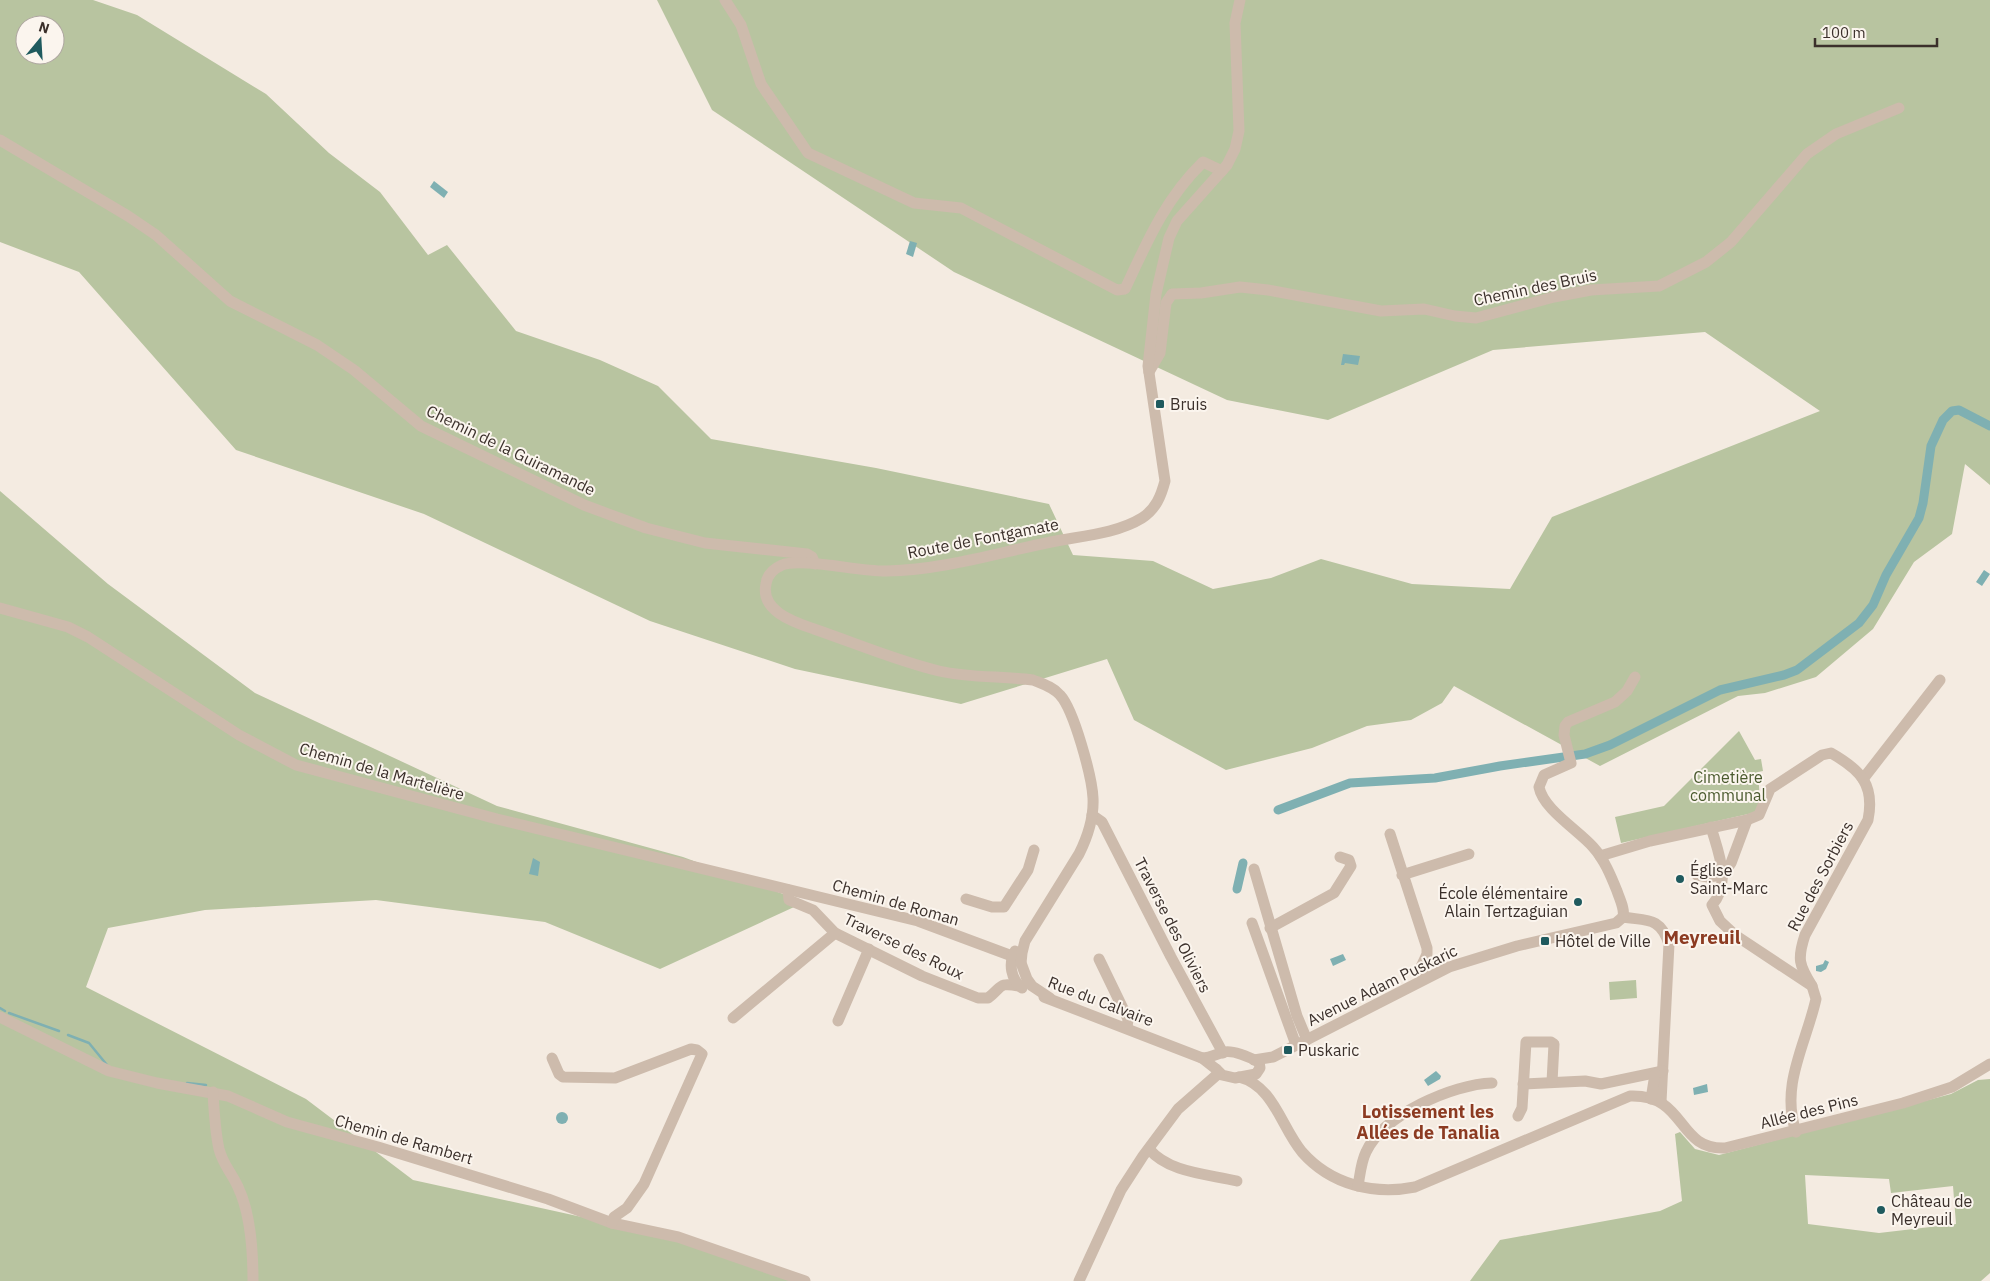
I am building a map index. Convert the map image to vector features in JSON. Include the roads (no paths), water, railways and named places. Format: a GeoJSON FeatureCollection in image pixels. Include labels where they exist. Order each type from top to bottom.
{"type":"FeatureCollection","features":[{"type":"Feature","properties":{"kind":"street"},"geometry":{"type":"LineString","coordinates":[[725,0],[741,25],[761,84],[808,152],[914,203],[961,208],[1117,290],[1125,290],[1157,220],[1183,182],[1203,162],[1222,171]]}},
{"type":"Feature","properties":{"kind":"street","name":"Route de Fontgamate"},"geometry":{"type":"LineString","coordinates":[[773,570],[783,564],[794,562],[859,570],[927,568],[1107,531],[1141,518],[1153,509],[1161,496],[1165,481],[1164,464],[1148,374],[1148,348],[1156,294],[1169,238],[1189,206],[1222,171],[1235,149],[1239,131],[1235,44],[1240,0]]}},
{"type":"Feature","properties":{"kind":"street","name":"Chemin des Bruis"},"geometry":{"type":"LineString","coordinates":[[1148,374],[1160,353],[1166,303],[1172,294],[1181,292],[1201,293],[1240,287],[1268,290],[1381,311],[1424,309],[1455,316],[1476,318],[1554,297],[1592,290],[1659,286],[1706,262],[1731,242],[1807,154],[1836,134],[1899,108]]}},
{"type":"Feature","properties":{"kind":"street","name":"Chemin de la Guiramande"},"geometry":{"type":"LineString","coordinates":[[0,140],[128,216],[156,235],[230,301],[317,345],[354,370],[421,426],[584,505],[622,520],[688,539],[807,554],[812,557],[815,564]]}},
{"type":"Feature","properties":{"kind":"street"},"geometry":{"type":"LineString","coordinates":[[765,549],[772,561],[773,570],[767,578],[765,589],[767,600],[774,610],[798,623],[938,671],[1033,680],[1048,686],[1060,694],[1068,706],[1081,746],[1093,797],[1092,816],[1085,841],[1025,941],[1011,971],[1019,986]]}},
{"type":"Feature","properties":{"kind":"street","name":"Chemin de la Martelière"},"geometry":{"type":"LineString","coordinates":[[0,608],[68,627],[88,637],[239,735],[296,765],[497,820],[787,892]]}},
{"type":"Feature","properties":{"kind":"street"},"geometry":{"type":"LineString","coordinates":[[1221,1054],[1216,1062],[1218,1071],[1226,1076],[1239,1077],[1259,1087],[1272,1102],[1302,1152],[1335,1177],[1358,1186],[1384,1190],[1415,1187],[1617,1100],[1630,1096],[1656,1100],[1669,944],[1664,931],[1655,923],[1639,918],[1623,917],[1624,911],[1614,882],[1600,856],[1580,833],[1550,807],[1540,792],[1539,783],[1544,776],[1568,765],[1571,756],[1564,735],[1565,726],[1568,722],[1615,702],[1627,691],[1635,677]]}},
{"type":"Feature","properties":{"kind":"street"},"geometry":{"type":"LineString","coordinates":[[1863,779],[1940,680]]}},
{"type":"Feature","properties":{"kind":"street","name":"Rue des Sorbiers"},"geometry":{"type":"LineString","coordinates":[[1747,820],[1759,815],[1770,789],[1827,754],[1832,753],[1849,763],[1863,779],[1871,806],[1868,820],[1805,935],[1799,952],[1800,968],[1812,986]]}},
{"type":"Feature","properties":{"kind":"street","name":"Traverse des Oliviers"},"geometry":{"type":"LineString","coordinates":[[1092,816],[1102,822],[1221,1054]]}},
{"type":"Feature","properties":{"kind":"street"},"geometry":{"type":"LineString","coordinates":[[1600,856],[1650,841],[1747,820]]}},
{"type":"Feature","properties":{"kind":"street"},"geometry":{"type":"LineString","coordinates":[[1697,875],[1708,877],[1723,875],[1731,864],[1747,820]]}},
{"type":"Feature","properties":{"kind":"street"},"geometry":{"type":"LineString","coordinates":[[1707,828],[1723,875],[1720,897],[1712,905],[1720,921],[1735,935],[1812,986],[1816,999],[1791,1079],[1790,1105],[1796,1132]]}},
{"type":"Feature","properties":{"kind":"street"},"geometry":{"type":"LineString","coordinates":[[1390,834],[1427,948],[1427,954],[1421,967],[1424,979]]}},
{"type":"Feature","properties":{"kind":"street"},"geometry":{"type":"LineString","coordinates":[[966,899],[992,907],[1004,907],[1028,870],[1034,850]]}},
{"type":"Feature","properties":{"kind":"street"},"geometry":{"type":"LineString","coordinates":[[1402,875],[1468,854]]}},
{"type":"Feature","properties":{"kind":"street"},"geometry":{"type":"LineString","coordinates":[[1270,928],[1334,893],[1352,866],[1349,860],[1340,857]]}},
{"type":"Feature","properties":{"kind":"street"},"geometry":{"type":"LineString","coordinates":[[1254,869],[1297,1016],[1308,1040]]}},
{"type":"Feature","properties":{"kind":"street","name":"Traverse des Roux"},"geometry":{"type":"LineString","coordinates":[[787,892],[789,900],[813,910],[835,933],[929,979],[978,998],[988,998],[1004,983],[1019,986]]}},
{"type":"Feature","properties":{"kind":"street","name":"Chemin de Roman"},"geometry":{"type":"LineString","coordinates":[[787,892],[918,922],[1017,960]]}},
{"type":"Feature","properties":{"kind":"street","name":"Avenue Adam Puskaric"},"geometry":{"type":"LineString","coordinates":[[1239,1077],[1273,1057],[1424,979],[1466,961],[1516,946],[1616,923],[1623,917]]}},
{"type":"Feature","properties":{"kind":"street"},"geometry":{"type":"LineString","coordinates":[[1252,923],[1296,1046]]}},
{"type":"Feature","properties":{"kind":"street"},"geometry":{"type":"LineString","coordinates":[[733,1018],[835,933]]}},
{"type":"Feature","properties":{"kind":"street"},"geometry":{"type":"LineString","coordinates":[[838,1020],[869,949]]}},
{"type":"Feature","properties":{"kind":"street"},"geometry":{"type":"LineString","coordinates":[[1099,959],[1128,1019],[1127,1028]]}},
{"type":"Feature","properties":{"kind":"street"},"geometry":{"type":"LineString","coordinates":[[1017,960],[1032,986],[1050,998]]}},
{"type":"Feature","properties":{"kind":"street","name":"Rue du Calvaire"},"geometry":{"type":"LineString","coordinates":[[1019,986],[1040,996],[1050,998],[1202,1058],[1218,1071]]}},
{"type":"Feature","properties":{"kind":"street","name":"Chemin de Rambert"},"geometry":{"type":"LineString","coordinates":[[0,1017],[109,1071],[157,1084],[228,1096],[287,1122],[378,1146],[529,1193],[612,1223],[678,1237],[805,1281]]}},
{"type":"Feature","properties":{"kind":"street"},"geometry":{"type":"LineString","coordinates":[[1518,1116],[1522,1108],[1524,1045],[1528,1042],[1551,1042],[1554,1044],[1552,1082]]}},
{"type":"Feature","properties":{"kind":"street"},"geometry":{"type":"LineString","coordinates":[[552,1058],[559,1074],[563,1077],[590,1079],[615,1078],[691,1049],[697,1050],[702,1054],[644,1184],[627,1208],[614,1217],[612,1223]]}},
{"type":"Feature","properties":{"kind":"street"},"geometry":{"type":"LineString","coordinates":[[1202,1058],[1221,1054],[1257,1067],[1259,1087]]}},
{"type":"Feature","properties":{"kind":"street","name":"Allée des Pins"},"geometry":{"type":"LineString","coordinates":[[1656,1100],[1675,1114],[1694,1139],[1716,1148],[1796,1132],[1911,1100],[1952,1087],[1990,1064]]}},
{"type":"Feature","properties":{"kind":"street"},"geometry":{"type":"LineString","coordinates":[[1079,1281],[1121,1190],[1178,1109],[1218,1071]]}},
{"type":"Feature","properties":{"kind":"street","name":"Allée des Pins"},"geometry":{"type":"LineString","coordinates":[[1978,1072],[1990,1072]]}},
{"type":"Feature","properties":{"kind":"street"},"geometry":{"type":"LineString","coordinates":[[1523,1084],[1585,1080],[1601,1084],[1659,1073]]}},
{"type":"Feature","properties":{"kind":"street"},"geometry":{"type":"LineString","coordinates":[[1358,1186],[1366,1152],[1386,1126],[1437,1097],[1477,1085],[1492,1083]]}},
{"type":"Feature","properties":{"kind":"street"},"geometry":{"type":"LineString","coordinates":[[213,1092],[219,1150],[226,1170],[238,1186],[246,1213],[253,1260],[253,1281]]}},
{"type":"Feature","properties":{"kind":"street"},"geometry":{"type":"LineString","coordinates":[[1149,1149],[1156,1158],[1167,1165],[1237,1181]]}},
{"type":"Feature","properties":{"kind":"street"},"geometry":{"type":"LineString","coordinates":[[627,1208],[631,1227]]}},
{"type":"Feature","properties":{"kind":"water"},"geometry":{"type":"Polygon","coordinates":[[[434,181],[448,192],[444,198],[430,187],[434,181]]]}},
{"type":"Feature","properties":{"kind":"water"},"geometry":{"type":"Polygon","coordinates":[[[910,241],[917,243],[913,257],[906,254],[910,241]]]}},
{"type":"Feature","properties":{"kind":"water"},"geometry":{"type":"Polygon","coordinates":[[[1343,354],[1360,356],[1358,365],[1345,363],[1341,365],[1343,354]]]}},
{"type":"Feature","properties":{"kind":"water"},"geometry":{"type":"Polygon","coordinates":[[[1984,570],[1990,574],[1982,586],[1976,582],[1984,570]]]}},
{"type":"Feature","properties":{"kind":"water"},"geometry":{"type":"Polygon","coordinates":[[[533,858],[540,862],[538,876],[529,874],[533,858]]]}},
{"type":"Feature","properties":{"kind":"water"},"geometry":{"type":"Polygon","coordinates":[[[1343,954],[1346,960],[1333,966],[1330,959],[1343,954]]]}},
{"type":"Feature","properties":{"kind":"water"},"geometry":{"type":"Polygon","coordinates":[[[1825,960],[1829,962],[1826,969],[1821,972],[1816,971],[1816,966],[1823,964],[1825,960]]]}},
{"type":"Feature","properties":{"kind":"water"},"geometry":{"type":"Polygon","coordinates":[[[1436,1071],[1441,1076],[1440,1079],[1428,1086],[1424,1080],[1436,1071]]]}},
{"type":"Feature","properties":{"kind":"water"},"geometry":{"type":"Polygon","coordinates":[[[1707,1084],[1708,1092],[1694,1095],[1693,1088],[1707,1084]]]}},
{"type":"Feature","properties":{"kind":"water"},"geometry":{"type":"Polygon","coordinates":[[[562,1112],[568,1118],[562,1124],[556,1118],[562,1112]]]}},
{"type":"Feature","properties":{"kind":"waterway"},"geometry":{"type":"LineString","coordinates":[[1278,810],[1350,783],[1435,778],[1500,766],[1585,754],[1610,745],[1720,690],[1784,675],[1797,670],[1859,623],[1873,605],[1886,575],[1919,518],[1931,446],[1943,420],[1952,411],[1959,410],[1990,426]]}},
{"type":"Feature","properties":{"kind":"waterway"},"geometry":{"type":"LineString","coordinates":[[1237,889],[1243,863]]}},
{"type":"Feature","properties":{"kind":"waterway"},"geometry":{"type":"LineString","coordinates":[[0,1008],[5,1011]]}},
{"type":"Feature","properties":{"kind":"waterway"},"geometry":{"type":"LineString","coordinates":[[9,1013],[59,1031]]}},
{"type":"Feature","properties":{"kind":"waterway"},"geometry":{"type":"LineString","coordinates":[[68,1035],[89,1043],[107,1065]]}},
{"type":"Feature","properties":{"kind":"waterway"},"geometry":{"type":"LineString","coordinates":[[187,1083],[206,1085]]}},
{"type":"Feature","properties":{"kind":"place","name":"Bruis"},"geometry":{"type":"Point","coordinates":[1160,404]}},
{"type":"Feature","properties":{"kind":"place","name":"Église Saint-Marc"},"geometry":{"type":"Point","coordinates":[1680,879]}},
{"type":"Feature","properties":{"kind":"place","name":"École élémentaire Alain Tertzaguian"},"geometry":{"type":"Point","coordinates":[1578,902]}},
{"type":"Feature","properties":{"kind":"place","name":"Hôtel de Ville"},"geometry":{"type":"Point","coordinates":[1545,941]}},
{"type":"Feature","properties":{"kind":"place","name":"Puskaric"},"geometry":{"type":"Point","coordinates":[1288,1050]}},
{"type":"Feature","properties":{"kind":"place","name":"Château de Meyreuil"},"geometry":{"type":"Point","coordinates":[1881,1210]}},
{"type":"Feature","properties":{"kind":"district","name":"Meyreuil"},"geometry":{"type":"Point","coordinates":[1702,937]}},
{"type":"Feature","properties":{"kind":"district","name":"Lotissement les Allées de Tanalia"},"geometry":{"type":"Point","coordinates":[1428,1122]}},
{"type":"Feature","properties":{"kind":"park label","name":"Cimetière communal"},"geometry":{"type":"Point","coordinates":[1728,786]}}]}
